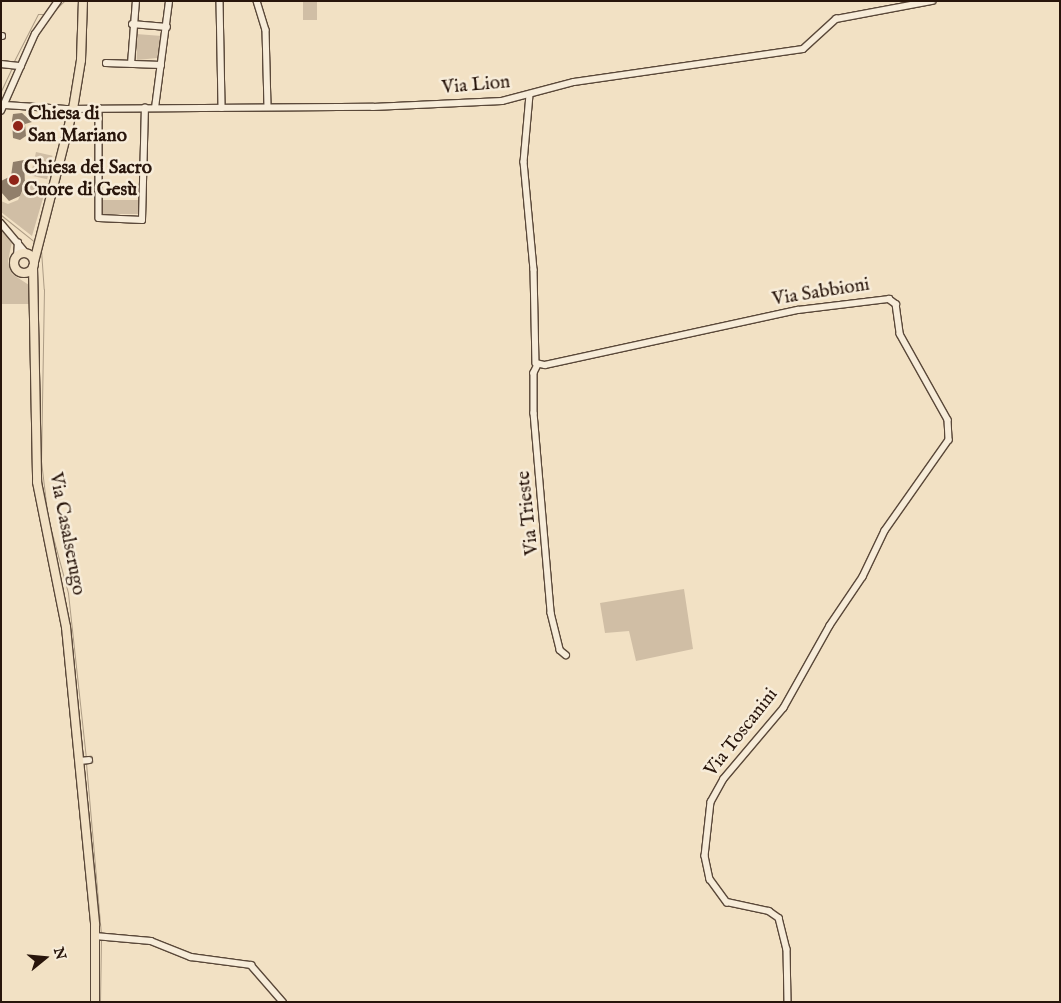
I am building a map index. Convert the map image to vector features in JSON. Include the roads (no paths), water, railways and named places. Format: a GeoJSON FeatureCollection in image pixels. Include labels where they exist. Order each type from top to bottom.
{"type":"FeatureCollection","features":[{"type":"Feature","properties":{"kind":"main road","name":"Via Casalserugo"},"geometry":{"type":"LineString","coordinates":[[83,1],[81,60],[73,109],[38,246],[33,282],[37,482],[64,609],[84,761],[88,848],[96,936],[95,1002]]}},
{"type":"Feature","properties":{"kind":"main road"},"geometry":{"type":"LineString","coordinates":[[33,282],[15,267],[17,257],[28,254],[38,246]]}},
{"type":"Feature","properties":{"kind":"main road"},"geometry":{"type":"LineString","coordinates":[[24,273],[34,264],[28,254]]}},
{"type":"Feature","properties":{"kind":"street"},"geometry":{"type":"LineString","coordinates":[[1,111],[5,105],[16,65],[43,20],[58,1]]}},
{"type":"Feature","properties":{"kind":"street"},"geometry":{"type":"LineString","coordinates":[[131,64],[132,24],[136,1]]}},
{"type":"Feature","properties":{"kind":"street"},"geometry":{"type":"LineString","coordinates":[[155,108],[169,1]]}},
{"type":"Feature","properties":{"kind":"street"},"geometry":{"type":"LineString","coordinates":[[220,1],[222,108]]}},
{"type":"Feature","properties":{"kind":"street"},"geometry":{"type":"LineString","coordinates":[[257,1],[266,30],[268,107]]}},
{"type":"Feature","properties":{"kind":"street","name":"Via Lion"},"geometry":{"type":"LineString","coordinates":[[5,105],[73,109],[463,103],[530,95],[574,82],[803,49],[844,16],[932,1]]}},
{"type":"Feature","properties":{"kind":"street"},"geometry":{"type":"LineString","coordinates":[[132,24],[167,27]]}},
{"type":"Feature","properties":{"kind":"street"},"geometry":{"type":"LineString","coordinates":[[106,63],[161,65]]}},
{"type":"Feature","properties":{"kind":"street"},"geometry":{"type":"LineString","coordinates":[[1,64],[16,65]]}},
{"type":"Feature","properties":{"kind":"street","name":"Via Trieste"},"geometry":{"type":"LineString","coordinates":[[530,95],[524,162],[534,270],[537,364],[534,372],[534,413],[552,613],[560,650],[566,655]]}},
{"type":"Feature","properties":{"kind":"street"},"geometry":{"type":"LineString","coordinates":[[98,108],[99,218],[142,220],[145,108]]}},
{"type":"Feature","properties":{"kind":"street"},"geometry":{"type":"LineString","coordinates":[[1,223],[28,254]]}},
{"type":"Feature","properties":{"kind":"street"},"geometry":{"type":"LineString","coordinates":[[17,257],[18,243]]}},
{"type":"Feature","properties":{"kind":"street","name":"Via Sabbioni"},"geometry":{"type":"LineString","coordinates":[[537,364],[798,310],[893,301],[900,334],[948,420],[950,435],[885,530],[848,599]]}},
{"type":"Feature","properties":{"kind":"street","name":"Via Toscanini"},"geometry":{"type":"LineString","coordinates":[[788,1002],[787,949],[779,918],[769,911],[727,902],[710,879],[704,856],[711,802],[716,789],[784,708],[848,599]]}},
{"type":"Feature","properties":{"kind":"street"},"geometry":{"type":"LineString","coordinates":[[96,936],[158,942],[191,957],[251,965],[283,1002]]}},
{"type":"Feature","properties":{"kind":"waterway"},"geometry":{"type":"LineString","coordinates":[[54,11],[64,1]]}},
{"type":"Feature","properties":{"kind":"waterway"},"geometry":{"type":"LineString","coordinates":[[13,63],[38,14],[46,14]]}},
{"type":"Feature","properties":{"kind":"waterway"},"geometry":{"type":"LineString","coordinates":[[1,91],[12,67]]}},
{"type":"Feature","properties":{"kind":"waterway"},"geometry":{"type":"LineString","coordinates":[[1,215],[36,243]]}},
{"type":"Feature","properties":{"kind":"waterway"},"geometry":{"type":"LineString","coordinates":[[41,250],[44,289],[41,461],[47,511]]}},
{"type":"Feature","properties":{"kind":"waterway"},"geometry":{"type":"LineString","coordinates":[[47,515],[68,593],[86,759]]}},
{"type":"Feature","properties":{"kind":"waterway"},"geometry":{"type":"LineString","coordinates":[[86,763],[101,934]]}},
{"type":"Feature","properties":{"kind":"waterway"},"geometry":{"type":"LineString","coordinates":[[100,1002],[101,940]]}},
{"type":"Feature","properties":{"kind":"place","name":"Chiesa di San Mariano"},"geometry":{"type":"Point","coordinates":[18,126]}},
{"type":"Feature","properties":{"kind":"place","name":"Chiesa del Sacro Cuore di Gesù"},"geometry":{"type":"Point","coordinates":[14,180]}}]}
